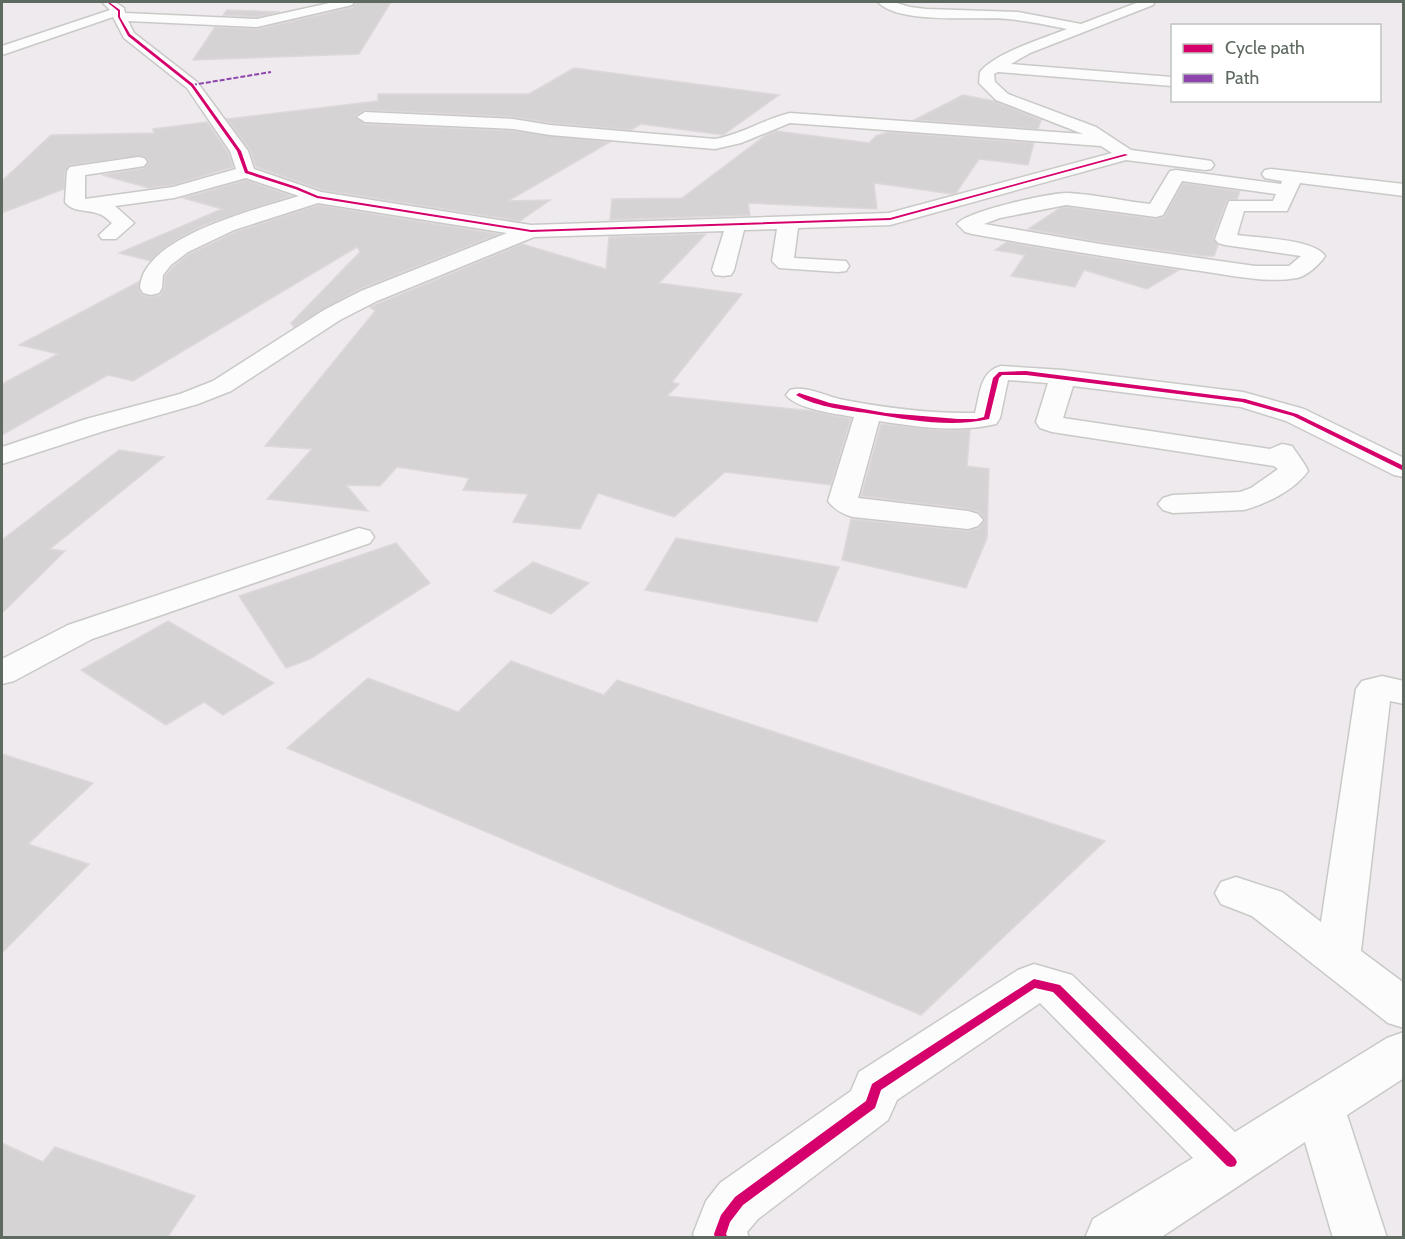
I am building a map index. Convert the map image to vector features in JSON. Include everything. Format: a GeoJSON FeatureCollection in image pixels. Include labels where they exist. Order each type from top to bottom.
{"type":"FeatureCollection","features":[{"type":"Feature","properties":{"kind":"street"},"geometry":{"type":"LineString","coordinates":[[2,51],[115,10],[257,23],[348,2]]}},
{"type":"Feature","properties":{"kind":"street"},"geometry":{"type":"LineString","coordinates":[[884,2],[905,10],[1009,15],[1078,27]]}},
{"type":"Feature","properties":{"kind":"street"},"geometry":{"type":"LineString","coordinates":[[1149,2],[1078,27],[1024,50],[987,72],[987,83],[1002,97],[1090,131],[1126,155],[1180,169],[1290,183],[1404,190]]}},
{"type":"Feature","properties":{"kind":"street"},"geometry":{"type":"LineString","coordinates":[[115,10],[129,35],[192,85],[239,151],[246,172]]}},
{"type":"Feature","properties":{"kind":"street"},"geometry":{"type":"LineString","coordinates":[[1017,36],[1052,38]]}},
{"type":"Feature","properties":{"kind":"street"},"geometry":{"type":"LineString","coordinates":[[995,67],[1171,82]]}},
{"type":"Feature","properties":{"kind":"street"},"geometry":{"type":"LineString","coordinates":[[365,117],[553,126],[715,144],[733,143],[773,121],[790,118],[834,128],[864,126],[1105,141]]}},
{"type":"Feature","properties":{"kind":"street"},"geometry":{"type":"LineString","coordinates":[[528,120],[553,126],[583,125]]}},
{"type":"Feature","properties":{"kind":"street"},"geometry":{"type":"LineString","coordinates":[[783,137],[770,136],[784,126],[810,122]]}},
{"type":"Feature","properties":{"kind":"street"},"geometry":{"type":"LineString","coordinates":[[864,126],[916,133],[913,140]]}},
{"type":"Feature","properties":{"kind":"street"},"geometry":{"type":"LineString","coordinates":[[83,205],[174,192],[246,172],[317,197],[531,231],[788,230],[890,219],[1126,155]]}},
{"type":"Feature","properties":{"kind":"street"},"geometry":{"type":"LineString","coordinates":[[109,235],[124,223],[107,209],[75,202],[76,171],[138,162]]}},
{"type":"Feature","properties":{"kind":"street"},"geometry":{"type":"LineString","coordinates":[[1041,169],[1061,172]]}},
{"type":"Feature","properties":{"kind":"street"},"geometry":{"type":"LineString","coordinates":[[1180,169],[1144,231],[1100,250],[972,228],[967,224],[995,213],[1066,199],[1144,231],[1255,272],[1294,272],[1315,255],[1308,251],[1225,238],[1236,205],[1242,203],[1280,207],[1290,183]]}},
{"type":"Feature","properties":{"kind":"street"},"geometry":{"type":"LineString","coordinates":[[151,288],[152,276],[156,270],[184,245],[209,233],[317,197]]}},
{"type":"Feature","properties":{"kind":"street"},"geometry":{"type":"LineString","coordinates":[[723,270],[734,230]]}},
{"type":"Feature","properties":{"kind":"street"},"geometry":{"type":"LineString","coordinates":[[788,230],[783,261],[786,264],[838,266]]}},
{"type":"Feature","properties":{"kind":"street"},"geometry":{"type":"LineString","coordinates":[[2,456],[95,425],[189,399],[222,386],[332,315],[369,296],[531,231]]}},
{"type":"Feature","properties":{"kind":"street"},"geometry":{"type":"LineString","coordinates":[[799,395],[829,405],[964,422],[987,418],[996,378],[1001,373],[1063,377],[1243,400],[1295,415],[1404,469]]}},
{"type":"Feature","properties":{"kind":"street"},"geometry":{"type":"LineString","coordinates":[[1063,377],[1049,422],[1061,426],[1282,459],[1292,466],[1294,471],[1261,494],[1245,501],[1173,504]]}},
{"type":"Feature","properties":{"kind":"street"},"geometry":{"type":"LineString","coordinates":[[869,411],[843,501],[853,508],[968,520]]}},
{"type":"Feature","properties":{"kind":"street"},"geometry":{"type":"LineString","coordinates":[[1282,459],[1281,453],[1287,442],[1315,425]]}},
{"type":"Feature","properties":{"kind":"street"},"geometry":{"type":"LineString","coordinates":[[2,674],[80,632],[359,537]]}},
{"type":"Feature","properties":{"kind":"street"},"geometry":{"type":"LineString","coordinates":[[1338,958],[1374,689],[1382,687],[1404,693]]}},
{"type":"Feature","properties":{"kind":"street"},"geometry":{"type":"LineString","coordinates":[[1236,893],[1267,904],[1404,1009]]}},
{"type":"Feature","properties":{"kind":"street"},"geometry":{"type":"LineString","coordinates":[[722,1238],[720,1234],[725,1219],[739,1201],[872,1104],[876,1087],[1034,983],[1056,987],[1231,1162]]}},
{"type":"Feature","properties":{"kind":"street"},"geometry":{"type":"LineString","coordinates":[[1112,1238],[1404,1052]]}},
{"type":"Feature","properties":{"kind":"street"},"geometry":{"type":"LineString","coordinates":[[1319,1106],[1360,1238]]}},
{"type":"Feature","properties":{"kind":"building"},"geometry":{"type":"Polygon","coordinates":[[[356,2],[391,2],[359,54],[193,60],[215,27],[258,29],[353,7],[356,2]]]}},
{"type":"Feature","properties":{"kind":"building"},"geometry":{"type":"Polygon","coordinates":[[[227,10],[280,12],[257,17],[223,15],[227,10]]]}},
{"type":"Feature","properties":{"kind":"building"},"geometry":{"type":"Polygon","coordinates":[[[574,68],[779,95],[723,135],[641,124],[631,130],[550,123],[513,117],[365,110],[355,116],[365,124],[513,131],[610,142],[508,201],[550,200],[520,221],[322,190],[256,167],[250,150],[227,119],[378,101],[378,94],[529,94],[574,68]]]}},
{"type":"Feature","properties":{"kind":"building"},"geometry":{"type":"Polygon","coordinates":[[[963,95],[994,101],[1041,120],[1038,129],[914,120],[963,95]]]}},
{"type":"Feature","properties":{"kind":"building"},"geometry":{"type":"Polygon","coordinates":[[[207,122],[228,152],[233,167],[173,185],[149,188],[102,175],[144,168],[149,162],[144,156],[70,165],[65,171],[64,189],[2,213],[2,181],[51,135],[154,133],[153,129],[207,122]]]}},
{"type":"Feature","properties":{"kind":"building"},"geometry":{"type":"Polygon","coordinates":[[[776,131],[869,143],[876,136],[888,132],[1034,143],[1028,165],[979,159],[956,193],[952,194],[874,183],[877,209],[748,203],[750,215],[610,220],[612,199],[682,198],[766,135],[776,131]]]}},
{"type":"Feature","properties":{"kind":"building"},"geometry":{"type":"Polygon","coordinates":[[[246,180],[292,196],[204,225],[179,238],[159,252],[151,261],[119,253],[222,209],[183,198],[246,180]]]}},
{"type":"Feature","properties":{"kind":"building"},"geometry":{"type":"Polygon","coordinates":[[[1183,183],[1240,191],[1237,199],[1227,200],[1213,238],[1218,245],[1214,256],[1100,242],[1028,229],[1060,208],[1066,207],[1156,219],[1164,217],[1183,183]]]}},
{"type":"Feature","properties":{"kind":"building"},"geometry":{"type":"Polygon","coordinates":[[[318,205],[499,234],[360,289],[294,327],[291,323],[360,252],[357,247],[133,381],[108,375],[2,435],[2,384],[58,354],[19,345],[140,281],[138,289],[142,295],[150,297],[160,295],[164,288],[165,276],[189,254],[235,232],[318,205]]]}},
{"type":"Feature","properties":{"kind":"building"},"geometry":{"type":"Polygon","coordinates":[[[706,234],[659,283],[742,294],[672,382],[679,384],[667,396],[812,411],[851,419],[831,485],[725,472],[674,517],[598,493],[580,529],[513,522],[528,494],[463,490],[469,478],[397,467],[380,486],[346,485],[368,511],[267,499],[312,449],[265,446],[375,311],[370,307],[522,244],[606,269],[609,237],[706,234]]]}},
{"type":"Feature","properties":{"kind":"building"},"geometry":{"type":"Polygon","coordinates":[[[1007,242],[1179,270],[1147,289],[1084,270],[1075,287],[1011,276],[1025,255],[995,250],[1007,242]]]}},
{"type":"Feature","properties":{"kind":"building"},"geometry":{"type":"Polygon","coordinates":[[[881,424],[938,430],[970,430],[967,466],[989,469],[987,538],[966,588],[842,560],[851,519],[968,531],[979,528],[985,520],[979,512],[968,509],[861,496],[881,424]]]}},
{"type":"Feature","properties":{"kind":"building"},"geometry":{"type":"Polygon","coordinates":[[[119,450],[164,457],[50,549],[65,551],[2,613],[2,540],[119,450]]]}},
{"type":"Feature","properties":{"kind":"building"},"geometry":{"type":"Polygon","coordinates":[[[676,538],[839,567],[817,622],[645,590],[676,538]]]}},
{"type":"Feature","properties":{"kind":"building"},"geometry":{"type":"Polygon","coordinates":[[[396,543],[430,583],[310,659],[286,668],[239,596],[396,543]]]}},
{"type":"Feature","properties":{"kind":"building"},"geometry":{"type":"Polygon","coordinates":[[[533,562],[589,583],[551,614],[494,591],[533,562]]]}},
{"type":"Feature","properties":{"kind":"building"},"geometry":{"type":"Polygon","coordinates":[[[168,621],[274,683],[223,715],[204,702],[166,725],[81,670],[168,621]]]}},
{"type":"Feature","properties":{"kind":"building"},"geometry":{"type":"Polygon","coordinates":[[[511,661],[604,695],[617,680],[1105,841],[921,1015],[287,748],[368,678],[458,712],[511,661]]]}},
{"type":"Feature","properties":{"kind":"building"},"geometry":{"type":"Polygon","coordinates":[[[2,754],[93,783],[28,844],[89,864],[2,953],[2,754]]]}},
{"type":"Feature","properties":{"kind":"building"},"geometry":{"type":"Polygon","coordinates":[[[2,1143],[43,1162],[55,1147],[195,1196],[167,1238],[2,1238],[2,1143]]]}},
{"type":"Feature","properties":{"kind":"marked path"},"geometry":{"type":"LineString","coordinates":[[192,85],[271,72]]}},
{"type":"Feature","properties":{"kind":"cycle path"},"geometry":{"type":"LineString","coordinates":[[108,2],[119,11],[119,17],[129,35],[192,85],[239,151],[246,172],[317,197],[531,231],[890,219],[1126,155]]}},
{"type":"Feature","properties":{"kind":"cycle path"},"geometry":{"type":"LineString","coordinates":[[799,395],[830,405],[886,414],[936,420],[976,421],[987,418],[996,378],[1001,373],[1026,373],[1243,400],[1295,415],[1404,469]]}},
{"type":"Feature","properties":{"kind":"cycle path"},"geometry":{"type":"LineString","coordinates":[[722,1238],[720,1234],[725,1219],[739,1201],[871,1104],[876,1087],[1034,983],[1056,988],[1231,1162]]}}]}
